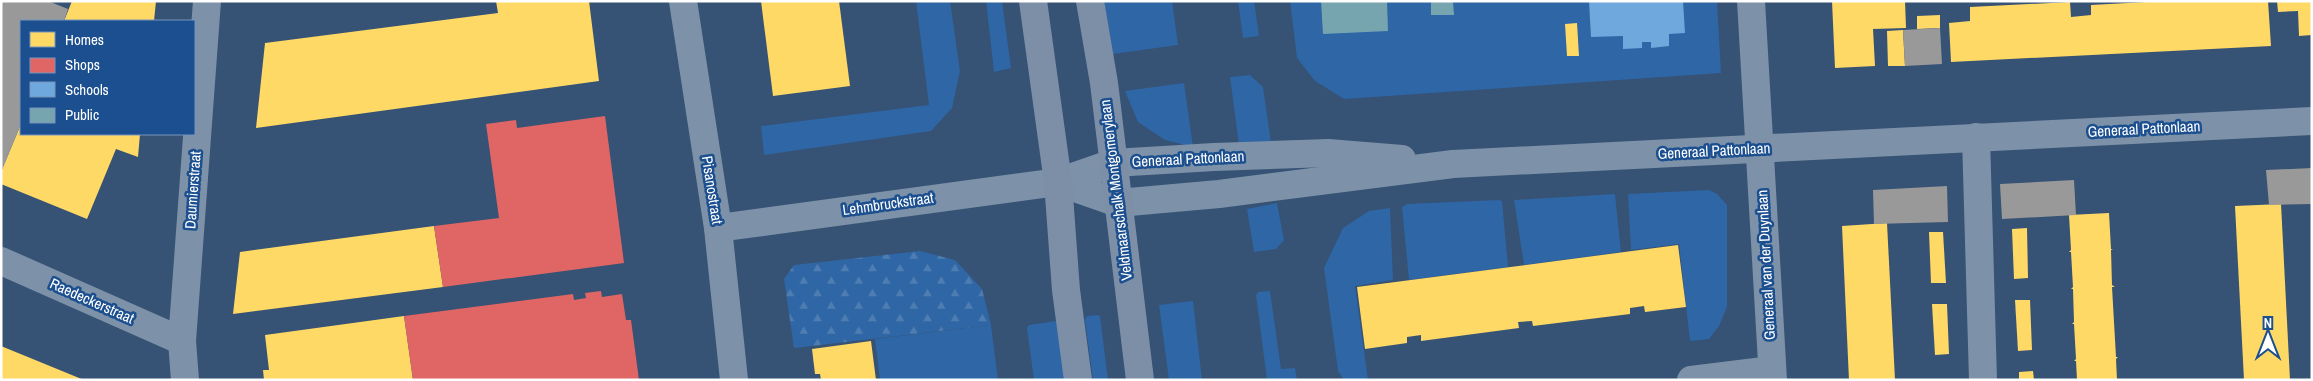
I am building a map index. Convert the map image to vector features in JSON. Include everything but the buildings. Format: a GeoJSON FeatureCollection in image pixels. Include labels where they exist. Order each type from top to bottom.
{"type":"FeatureCollection","features":[{"type":"Feature","properties":{"kind":"main road"},"geometry":{"type":"LineString","coordinates":[[1033,1],[1058,182],[1066,290],[1078,380]]}},
{"type":"Feature","properties":{"kind":"main road","name":"Veldmaarschalk Montgomerylaan"},"geometry":{"type":"LineString","coordinates":[[1090,1],[1104,83],[1140,380]]}},
{"type":"Feature","properties":{"kind":"street","name":"Daumierstraat"},"geometry":{"type":"LineString","coordinates":[[185,380],[182,341],[207,1]]}},
{"type":"Feature","properties":{"kind":"street","name":"Pisanostraat"},"geometry":{"type":"LineString","coordinates":[[683,1],[718,228],[734,380]]}},
{"type":"Feature","properties":{"kind":"street","name":"Generaal van der Duynlaan"},"geometry":{"type":"LineString","coordinates":[[1751,1],[1772,375]]}},
{"type":"Feature","properties":{"kind":"street","name":"Generaal Pattonlaan"},"geometry":{"type":"LineString","coordinates":[[1058,182],[1118,204],[1453,164],[2312,121]]}},
{"type":"Feature","properties":{"kind":"street"},"geometry":{"type":"LineString","coordinates":[[1976,137],[1983,380]]}},
{"type":"Feature","properties":{"kind":"street","name":"Generaal Pattonlaan"},"geometry":{"type":"LineString","coordinates":[[1058,182],[1113,163],[1232,156],[1328,153],[1453,164]]}},
{"type":"Feature","properties":{"kind":"street","name":"Lehmbruckstraat"},"geometry":{"type":"LineString","coordinates":[[718,228],[1058,182]]}},
{"type":"Feature","properties":{"kind":"street","name":"Raedeckerstraat"},"geometry":{"type":"LineString","coordinates":[[1,260],[182,341]]}},
{"type":"Feature","properties":{"kind":"street"},"geometry":{"type":"LineString","coordinates":[[1691,380],[1772,375]]}},
{"type":"Feature","properties":{"kind":"green space"},"geometry":{"type":"Polygon","coordinates":[[[916,1],[950,1],[960,71],[952,108],[931,131],[764,155],[761,126],[929,105],[916,1]]]}},
{"type":"Feature","properties":{"kind":"green space"},"geometry":{"type":"Polygon","coordinates":[[[986,1],[1002,1],[1011,68],[994,72],[986,1]]]}},
{"type":"Feature","properties":{"kind":"green space"},"geometry":{"type":"Polygon","coordinates":[[[1104,1],[1172,1],[1178,45],[1113,54],[1104,1]]]}},
{"type":"Feature","properties":{"kind":"green space"},"geometry":{"type":"Polygon","coordinates":[[[1238,1],[1254,1],[1259,36],[1243,38],[1238,1]]]}},
{"type":"Feature","properties":{"kind":"green space"},"geometry":{"type":"Polygon","coordinates":[[[1290,1],[1717,1],[1721,73],[1344,99],[1315,81],[1297,58],[1290,1]]]}},
{"type":"Feature","properties":{"kind":"green space"},"geometry":{"type":"Polygon","coordinates":[[[1250,75],[1263,87],[1271,143],[1239,145],[1230,77],[1250,75]]]}},
{"type":"Feature","properties":{"kind":"green space"},"geometry":{"type":"Polygon","coordinates":[[[1184,83],[1193,147],[1165,140],[1138,122],[1125,91],[1184,83]]]}},
{"type":"Feature","properties":{"kind":"green space"},"geometry":{"type":"Polygon","coordinates":[[[1709,190],[1717,194],[1727,205],[1727,307],[1719,326],[1709,339],[1690,341],[1679,244],[1631,250],[1628,194],[1709,190]]]}},
{"type":"Feature","properties":{"kind":"green space"},"geometry":{"type":"Polygon","coordinates":[[[1615,194],[1621,252],[1524,265],[1514,200],[1615,194]]]}},
{"type":"Feature","properties":{"kind":"green space"},"geometry":{"type":"Polygon","coordinates":[[[1502,201],[1508,267],[1409,280],[1402,207],[1407,204],[1502,201]]]}},
{"type":"Feature","properties":{"kind":"green space"},"geometry":{"type":"Polygon","coordinates":[[[1277,203],[1284,240],[1276,249],[1254,252],[1247,209],[1277,203]]]}},
{"type":"Feature","properties":{"kind":"green space"},"geometry":{"type":"Polygon","coordinates":[[[1390,208],[1393,280],[1355,286],[1368,380],[1344,380],[1338,371],[1324,268],[1343,228],[1369,211],[1390,208]]]}},
{"type":"Feature","properties":{"kind":"green space"},"geometry":{"type":"Polygon","coordinates":[[[920,251],[955,260],[982,289],[991,325],[794,348],[784,279],[794,265],[920,251]]]}},
{"type":"Feature","properties":{"kind":"green space"},"geometry":{"type":"Polygon","coordinates":[[[1270,291],[1281,369],[1295,368],[1297,380],[1267,380],[1256,295],[1258,292],[1270,291]]]}},
{"type":"Feature","properties":{"kind":"green space"},"geometry":{"type":"Polygon","coordinates":[[[1193,301],[1202,380],[1169,380],[1159,305],[1193,301]]]}},
{"type":"Feature","properties":{"kind":"green space"},"geometry":{"type":"Polygon","coordinates":[[[1087,316],[1100,316],[1108,380],[1093,380],[1085,320],[1087,316]]]}},
{"type":"Feature","properties":{"kind":"green space"},"geometry":{"type":"Polygon","coordinates":[[[1056,321],[1059,324],[1067,380],[1034,380],[1027,328],[1029,325],[1056,321]]]}},
{"type":"Feature","properties":{"kind":"green space"},"geometry":{"type":"Polygon","coordinates":[[[991,325],[998,380],[880,380],[875,339],[991,325]]]}}]}
